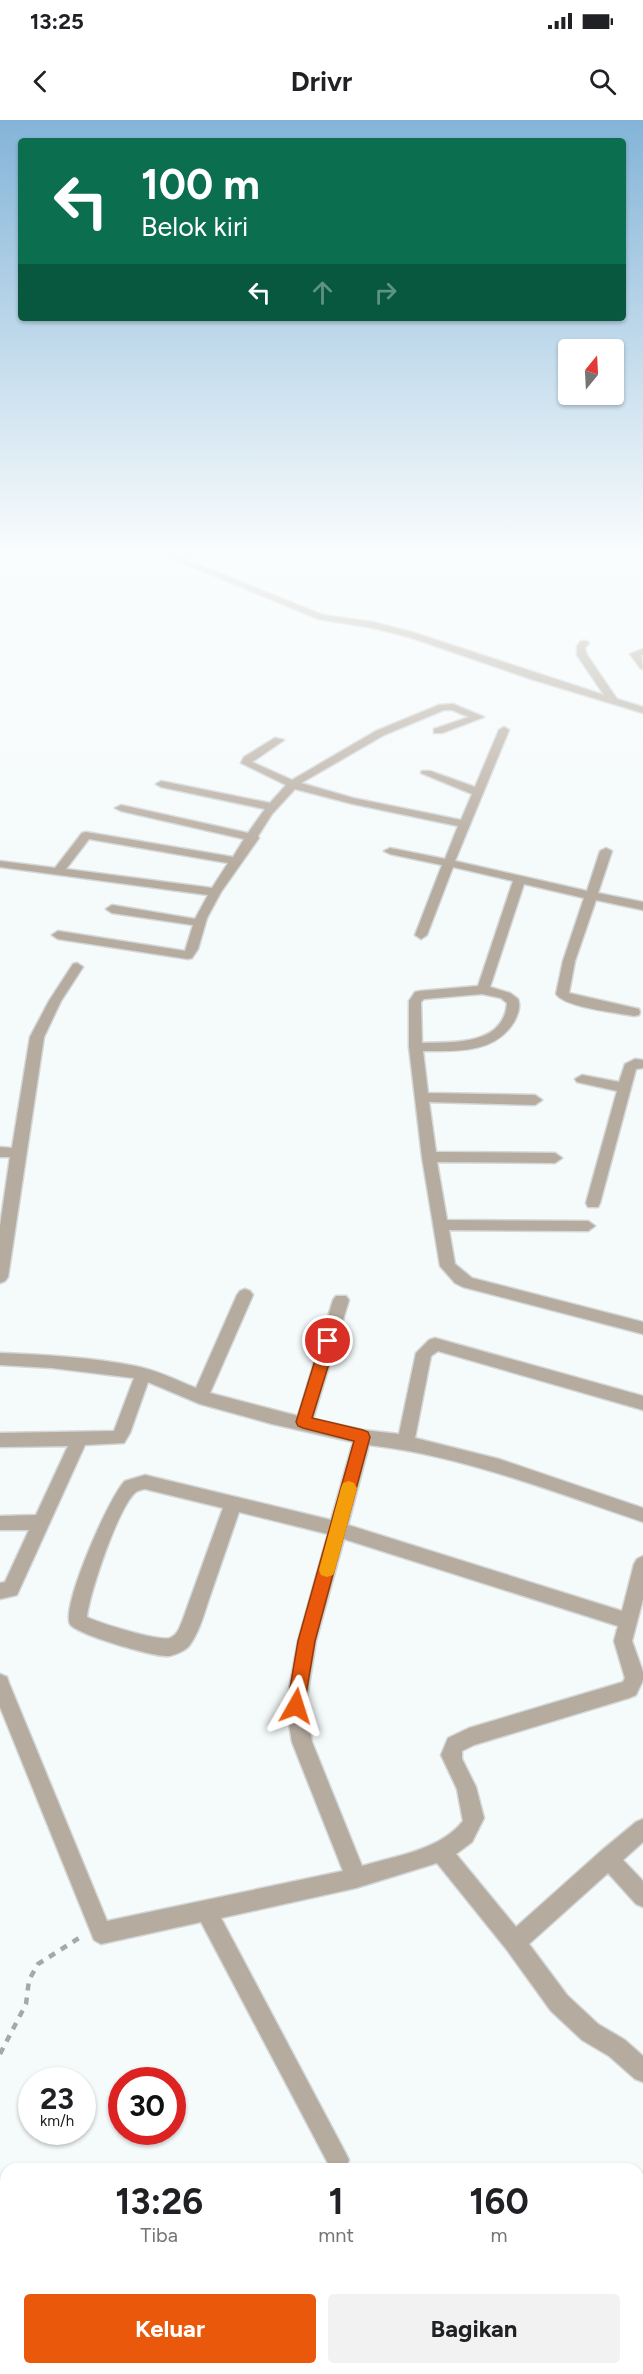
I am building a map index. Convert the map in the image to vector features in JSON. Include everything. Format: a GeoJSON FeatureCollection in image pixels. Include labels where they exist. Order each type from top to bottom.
{"type":"FeatureCollection","features":[{"type":"Feature","properties":{"kind":"street"},"geometry":{"type":"LineString","coordinates":[[483,658],[643,710]]}},
{"type":"Feature","properties":{"kind":"street"},"geometry":{"type":"LineString","coordinates":[[584,658],[613,701]]}},
{"type":"Feature","properties":{"kind":"street"},"geometry":{"type":"LineString","coordinates":[[58,935],[183,956],[189,954],[200,923],[215,892],[272,807],[294,783],[380,733],[443,707],[453,707],[479,717],[438,731]]}},
{"type":"Feature","properties":{"kind":"street"},"geometry":{"type":"LineString","coordinates":[[421,935],[504,730]]}},
{"type":"Feature","properties":{"kind":"street"},"geometry":{"type":"LineString","coordinates":[[279,740],[246,762],[294,783],[350,799],[465,824]]}},
{"type":"Feature","properties":{"kind":"street"},"geometry":{"type":"LineString","coordinates":[[426,773],[478,792]]}},
{"type":"Feature","properties":{"kind":"street"},"geometry":{"type":"LineString","coordinates":[[160,784],[272,807]]}},
{"type":"Feature","properties":{"kind":"street"},"geometry":{"type":"LineString","coordinates":[[121,808],[253,838]]}},
{"type":"Feature","properties":{"kind":"street"},"geometry":{"type":"LineString","coordinates":[[59,871],[86,836],[237,861]]}},
{"type":"Feature","properties":{"kind":"street"},"geometry":{"type":"LineString","coordinates":[[390,851],[449,862],[519,881],[643,906]]}},
{"type":"Feature","properties":{"kind":"street"},"geometry":{"type":"LineString","coordinates":[[606,851],[569,961],[562,994],[566,998],[634,1012]]}},
{"type":"Feature","properties":{"kind":"street"},"geometry":{"type":"LineString","coordinates":[[0,864],[215,892]]}},
{"type":"Feature","properties":{"kind":"street"},"geometry":{"type":"LineString","coordinates":[[483,989],[519,881]]}},
{"type":"Feature","properties":{"kind":"street"},"geometry":{"type":"LineString","coordinates":[[112,909],[200,923]]}},
{"type":"Feature","properties":{"kind":"street"},"geometry":{"type":"LineString","coordinates":[[0,1277],[37,1037],[55,1001],[77,967]]}},
{"type":"Feature","properties":{"kind":"street"},"geometry":{"type":"LineString","coordinates":[[416,1047],[476,1044],[495,1035],[505,1025],[512,1014],[513,1002],[504,994],[483,989],[420,995],[416,998],[414,1005],[416,1047],[429,1157],[447,1266],[460,1278],[643,1328]]}},
{"type":"Feature","properties":{"kind":"street"},"geometry":{"type":"LineString","coordinates":[[593,1203],[630,1067],[643,1064]]}},
{"type":"Feature","properties":{"kind":"street"},"geometry":{"type":"LineString","coordinates":[[582,1079],[624,1088]]}},
{"type":"Feature","properties":{"kind":"street"},"geometry":{"type":"LineString","coordinates":[[422,1097],[535,1100]]}},
{"type":"Feature","properties":{"kind":"street"},"geometry":{"type":"LineString","coordinates":[[0,1152],[18,1153]]}},
{"type":"Feature","properties":{"kind":"street"},"geometry":{"type":"LineString","coordinates":[[429,1157],[555,1158]]}},
{"type":"Feature","properties":{"kind":"street"},"geometry":{"type":"LineString","coordinates":[[442,1225],[588,1226]]}},
{"type":"Feature","properties":{"kind":"street"},"geometry":{"type":"LineString","coordinates":[[200,1397],[244,1295]]}},
{"type":"Feature","properties":{"kind":"street"},"geometry":{"type":"LineString","coordinates":[[303,1422],[341,1300]]}},
{"type":"Feature","properties":{"kind":"street"},"geometry":{"type":"LineString","coordinates":[[406,1442],[424,1353],[435,1344],[560,1377],[643,1403]]}},
{"type":"Feature","properties":{"kind":"street"},"geometry":{"type":"LineString","coordinates":[[0,1359],[52,1362],[143,1375],[200,1397],[272,1417],[363,1437],[406,1442],[499,1466],[643,1515]]}},
{"type":"Feature","properties":{"kind":"street"},"geometry":{"type":"LineString","coordinates":[[0,1440],[117,1438],[122,1433],[143,1375]]}},
{"type":"Feature","properties":{"kind":"street"},"geometry":{"type":"LineString","coordinates":[[356,1878],[302,1742],[296,1706],[307,1641],[363,1437]]}},
{"type":"Feature","properties":{"kind":"street"},"geometry":{"type":"LineString","coordinates":[[0,1591],[11,1589],[79,1440]]}},
{"type":"Feature","properties":{"kind":"street"},"geometry":{"type":"LineString","coordinates":[[234,1502],[188,1633],[175,1646],[159,1646],[113,1635],[78,1621],[78,1605],[89,1574],[121,1501],[130,1486],[151,1482],[234,1502],[337,1529],[628,1621]]}},
{"type":"Feature","properties":{"kind":"street"},"geometry":{"type":"LineString","coordinates":[[0,1523],[42,1522]]}},
{"type":"Feature","properties":{"kind":"street"},"geometry":{"type":"LineString","coordinates":[[0,1683],[101,1933],[356,1878],[441,1852],[465,1835],[474,1818],[466,1788],[453,1762],[452,1755],[455,1745],[469,1737],[629,1689],[636,1679],[624,1647],[628,1621],[643,1564]]}},
{"type":"Feature","properties":{"kind":"street"},"geometry":{"type":"LineString","coordinates":[[515,1942],[643,1829]]}},
{"type":"Feature","properties":{"kind":"street"},"geometry":{"type":"LineString","coordinates":[[441,1852],[515,1942],[559,2003],[590,2032],[617,2048],[643,2071]]}},
{"type":"Feature","properties":{"kind":"street"},"geometry":{"type":"LineString","coordinates":[[608,1858],[643,1897]]}},
{"type":"Feature","properties":{"kind":"street"},"geometry":{"type":"LineString","coordinates":[[206,1910],[337,2160]]}},
{"type":"Feature","properties":{"kind":"path"},"geometry":{"type":"LineString","coordinates":[[0,2054],[26,2004],[30,1980],[38,1964],[79,1938],[101,1933]]}},
{"type":"Feature","properties":{"kind":"slow traffic"},"geometry":{"type":"LineString","coordinates":[[327,1570],[349,1488]]}},
{"type":"Feature","properties":{"kind":"route"},"geometry":{"type":"LineString","coordinates":[[296,1706],[298,1679],[307,1641],[363,1437],[303,1422],[328,1341]]}}]}
